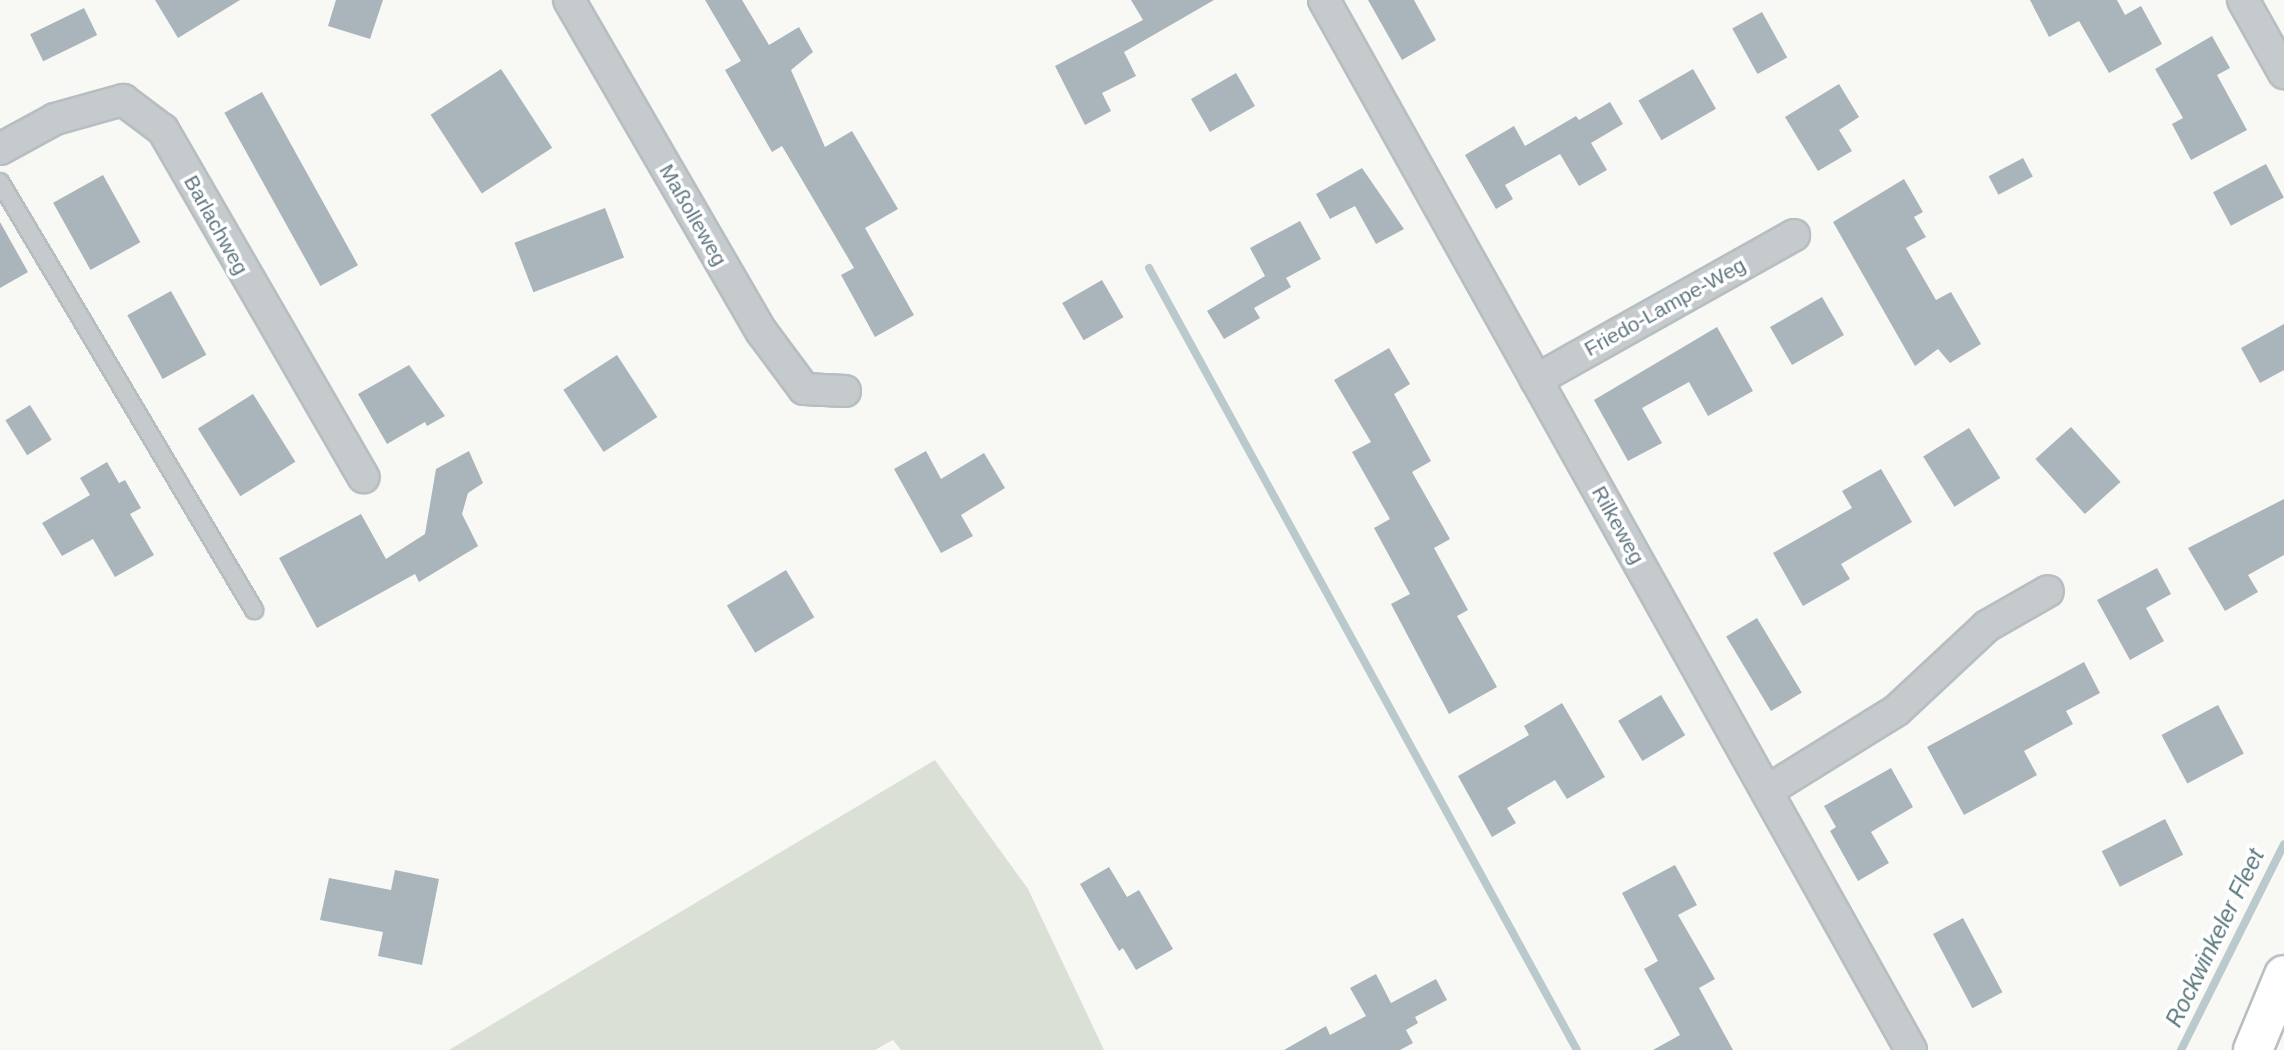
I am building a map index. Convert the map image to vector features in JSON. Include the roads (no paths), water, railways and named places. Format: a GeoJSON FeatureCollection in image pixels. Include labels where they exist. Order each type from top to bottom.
{"type":"FeatureCollection","features":[{"type":"Feature","properties":{"kind":"main road"},"geometry":{"type":"LineString","coordinates":[[2261,1046],[2284,975]]}},
{"type":"Feature","properties":{"kind":"street","name":"Maßolleweg"},"geometry":{"type":"LineString","coordinates":[[569,0],[761,331],[804,389],[845,391]]}},
{"type":"Feature","properties":{"kind":"street","name":"Rilkeweg"},"geometry":{"type":"LineString","coordinates":[[1324,0],[1911,1050]]}},
{"type":"Feature","properties":{"kind":"street"},"geometry":{"type":"LineString","coordinates":[[2243,0],[2284,73]]}},
{"type":"Feature","properties":{"kind":"street","name":"Barlachweg"},"geometry":{"type":"LineString","coordinates":[[0,149],[55,118],[123,100],[163,130],[363,477]]}},
{"type":"Feature","properties":{"kind":"street","name":"Friedo-Lampe-Weg"},"geometry":{"type":"LineString","coordinates":[[1536,380],[1794,235]]}},
{"type":"Feature","properties":{"kind":"street"},"geometry":{"type":"LineString","coordinates":[[1767,791],[1898,710],[1987,626],[2048,591]]}},
{"type":"Feature","properties":{"kind":"lane"},"geometry":{"type":"LineString","coordinates":[[0,182],[254,610]]}},
{"type":"Feature","properties":{"kind":"waterway"},"geometry":{"type":"LineString","coordinates":[[1149,268],[1577,1050]]}},
{"type":"Feature","properties":{"kind":"waterway","name":"Rockwinkeler Fleet"},"geometry":{"type":"LineString","coordinates":[[2181,1050],[2284,844]]}}]}
